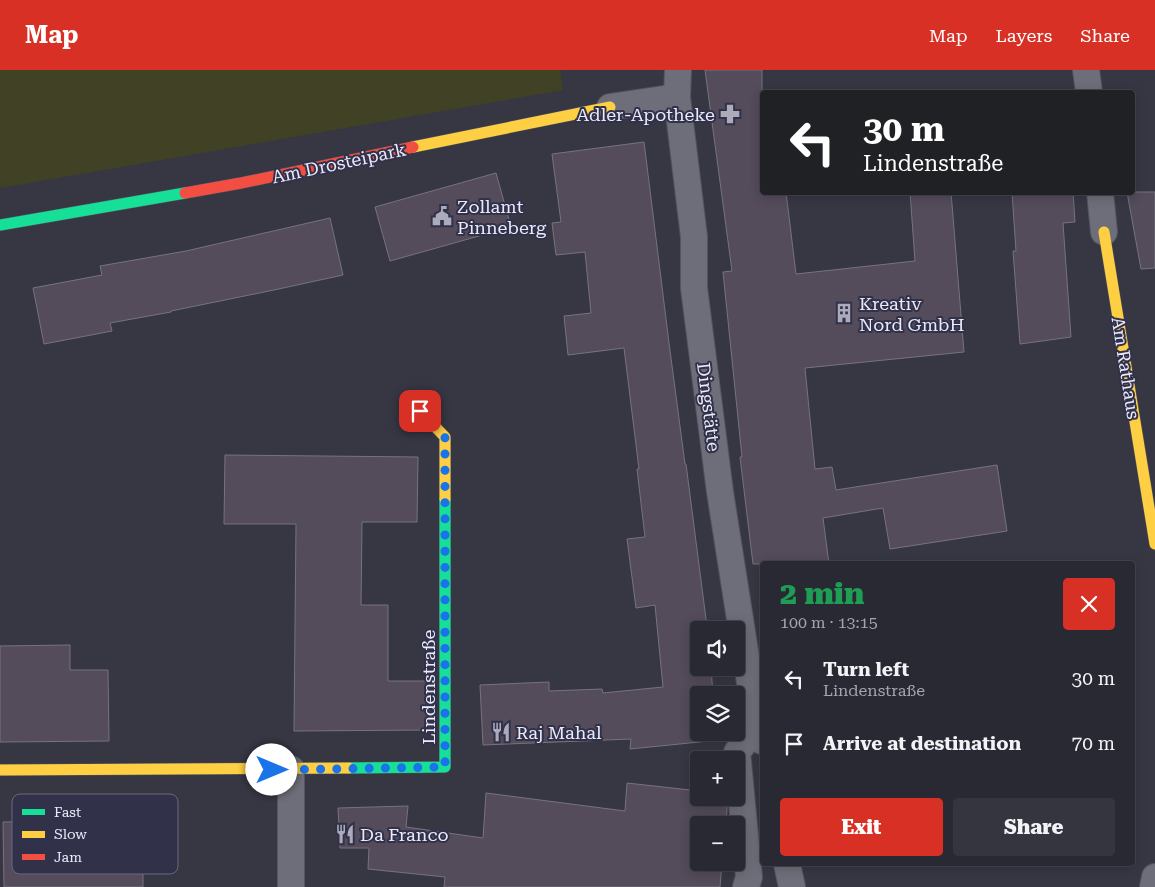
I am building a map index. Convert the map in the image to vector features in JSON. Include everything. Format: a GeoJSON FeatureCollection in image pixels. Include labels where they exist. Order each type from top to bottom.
{"type":"FeatureCollection","features":[{"type":"Feature","properties":{"kind":"street","name":"Dingstätte"},"geometry":{"type":"LineString","coordinates":[[678,70],[676,97],[694,237],[694,288],[713,443],[760,732]]}},
{"type":"Feature","properties":{"kind":"street"},"geometry":{"type":"LineString","coordinates":[[1086,70],[1089,90]]}},
{"type":"Feature","properties":{"kind":"street","name":"Am Drosteipark"},"geometry":{"type":"LineString","coordinates":[[0,225],[241,183],[610,107],[676,97]]}},
{"type":"Feature","properties":{"kind":"street","name":"Am Rathaus"},"geometry":{"type":"LineString","coordinates":[[1100,195],[1104,232],[1155,544]]}},
{"type":"Feature","properties":{"kind":"street","name":"Lindenstraße"},"geometry":{"type":"LineString","coordinates":[[0,770],[445,767],[445,437],[420,411]]}},
{"type":"Feature","properties":{"kind":"street"},"geometry":{"type":"LineString","coordinates":[[747,882],[737,752],[760,732]]}},
{"type":"Feature","properties":{"kind":"street"},"geometry":{"type":"LineString","coordinates":[[290,887],[291,769]]}},
{"type":"Feature","properties":{"kind":"street"},"geometry":{"type":"LineString","coordinates":[[747,882],[760,858]]}},
{"type":"Feature","properties":{"kind":"street"},"geometry":{"type":"LineString","coordinates":[[787,866],[792,887]]}},
{"type":"Feature","properties":{"kind":"street"},"geometry":{"type":"LineString","coordinates":[[1153,887],[1155,876]]}},
{"type":"Feature","properties":{"kind":"green space"},"geometry":{"type":"Polygon","coordinates":[[[0,70],[560,70],[563,90],[0,188],[0,70]]]}},
{"type":"Feature","properties":{"kind":"building"},"geometry":{"type":"Polygon","coordinates":[[[705,70],[762,70],[762,90],[760,90],[760,195],[786,195],[796,274],[915,261],[910,195],[951,195],[964,352],[805,368],[815,469],[832,467],[836,490],[997,465],[1007,531],[890,549],[883,508],[823,518],[829,561],[760,561],[760,564],[753,564],[740,457],[742,457],[723,272],[732,271],[705,70]]]}},
{"type":"Feature","properties":{"kind":"building"},"geometry":{"type":"Polygon","coordinates":[[[644,142],[706,621],[690,621],[690,676],[712,676],[712,686],[690,686],[690,741],[709,741],[630,749],[631,739],[483,745],[480,685],[549,682],[549,691],[602,689],[603,693],[663,687],[655,605],[636,608],[627,539],[645,537],[637,469],[639,469],[624,348],[568,355],[564,316],[591,313],[585,252],[556,255],[552,223],[561,222],[552,154],[644,142]]]}},
{"type":"Feature","properties":{"kind":"building"},"geometry":{"type":"Polygon","coordinates":[[[496,173],[511,227],[390,261],[375,207],[496,173]]]}},
{"type":"Feature","properties":{"kind":"building"},"geometry":{"type":"Polygon","coordinates":[[[1135,192],[1155,192],[1155,268],[1141,269],[1128,195],[1135,195],[1135,192]]]}},
{"type":"Feature","properties":{"kind":"building"},"geometry":{"type":"Polygon","coordinates":[[[1012,195],[1073,195],[1075,222],[1063,223],[1071,337],[1020,344],[1013,251],[1016,251],[1012,195]]]}},
{"type":"Feature","properties":{"kind":"building"},"geometry":{"type":"Polygon","coordinates":[[[330,218],[343,275],[171,312],[110,323],[112,331],[44,344],[33,288],[102,275],[100,266],[186,251],[330,218]]]}},
{"type":"Feature","properties":{"kind":"building"},"geometry":{"type":"Polygon","coordinates":[[[225,455],[418,457],[417,522],[362,522],[361,605],[388,605],[388,681],[429,681],[429,730],[294,731],[296,524],[224,524],[225,455]]]}},
{"type":"Feature","properties":{"kind":"building"},"geometry":{"type":"Polygon","coordinates":[[[70,645],[70,670],[108,670],[109,741],[0,742],[0,646],[70,645]]]}},
{"type":"Feature","properties":{"kind":"building"},"geometry":{"type":"Polygon","coordinates":[[[627,783],[690,790],[690,806],[727,806],[727,816],[690,816],[690,871],[721,871],[720,887],[444,887],[445,877],[368,869],[369,848],[340,848],[338,808],[408,806],[406,827],[483,838],[486,793],[625,811],[627,783]]]}},
{"type":"Feature","properties":{"kind":"building"},"geometry":{"type":"Polygon","coordinates":[[[3,822],[12,822],[12,874],[143,874],[143,887],[4,887],[3,822]]]}},
{"type":"Feature","properties":{"kind":"traffic: fast"},"geometry":{"type":"LineString","coordinates":[[0,225],[185,193]]}},
{"type":"Feature","properties":{"kind":"traffic: fast"},"geometry":{"type":"LineString","coordinates":[[349,768],[445,767],[445,499]]}},
{"type":"Feature","properties":{"kind":"traffic: slow"},"geometry":{"type":"LineString","coordinates":[[413,147],[610,107]]}},
{"type":"Feature","properties":{"kind":"traffic: slow"},"geometry":{"type":"LineString","coordinates":[[1104,232],[1155,544]]}},
{"type":"Feature","properties":{"kind":"traffic: slow"},"geometry":{"type":"LineString","coordinates":[[420,411],[445,437],[445,499]]}},
{"type":"Feature","properties":{"kind":"traffic: slow"},"geometry":{"type":"LineString","coordinates":[[0,770],[349,768]]}},
{"type":"Feature","properties":{"kind":"traffic: jam"},"geometry":{"type":"LineString","coordinates":[[185,193],[413,147]]}},
{"type":"Feature","properties":{"kind":"place","name":"Adler-Apotheke"},"geometry":{"type":"Point","coordinates":[730,114]}},
{"type":"Feature","properties":{"kind":"place","name":"Zollamt Pinneberg"},"geometry":{"type":"Point","coordinates":[442,216]}},
{"type":"Feature","properties":{"kind":"place","name":"Kreativ Nord GmbH"},"geometry":{"type":"Point","coordinates":[844,313]}},
{"type":"Feature","properties":{"kind":"place","name":"Raj Mahal"},"geometry":{"type":"Point","coordinates":[501,732]}},
{"type":"Feature","properties":{"kind":"place","name":"Da Franco"},"geometry":{"type":"Point","coordinates":[345,834]}},
{"type":"Feature","properties":{"kind":"route"},"geometry":{"type":"LineString","coordinates":[[272,770],[445,767],[445,437],[420,411]]}}]}
